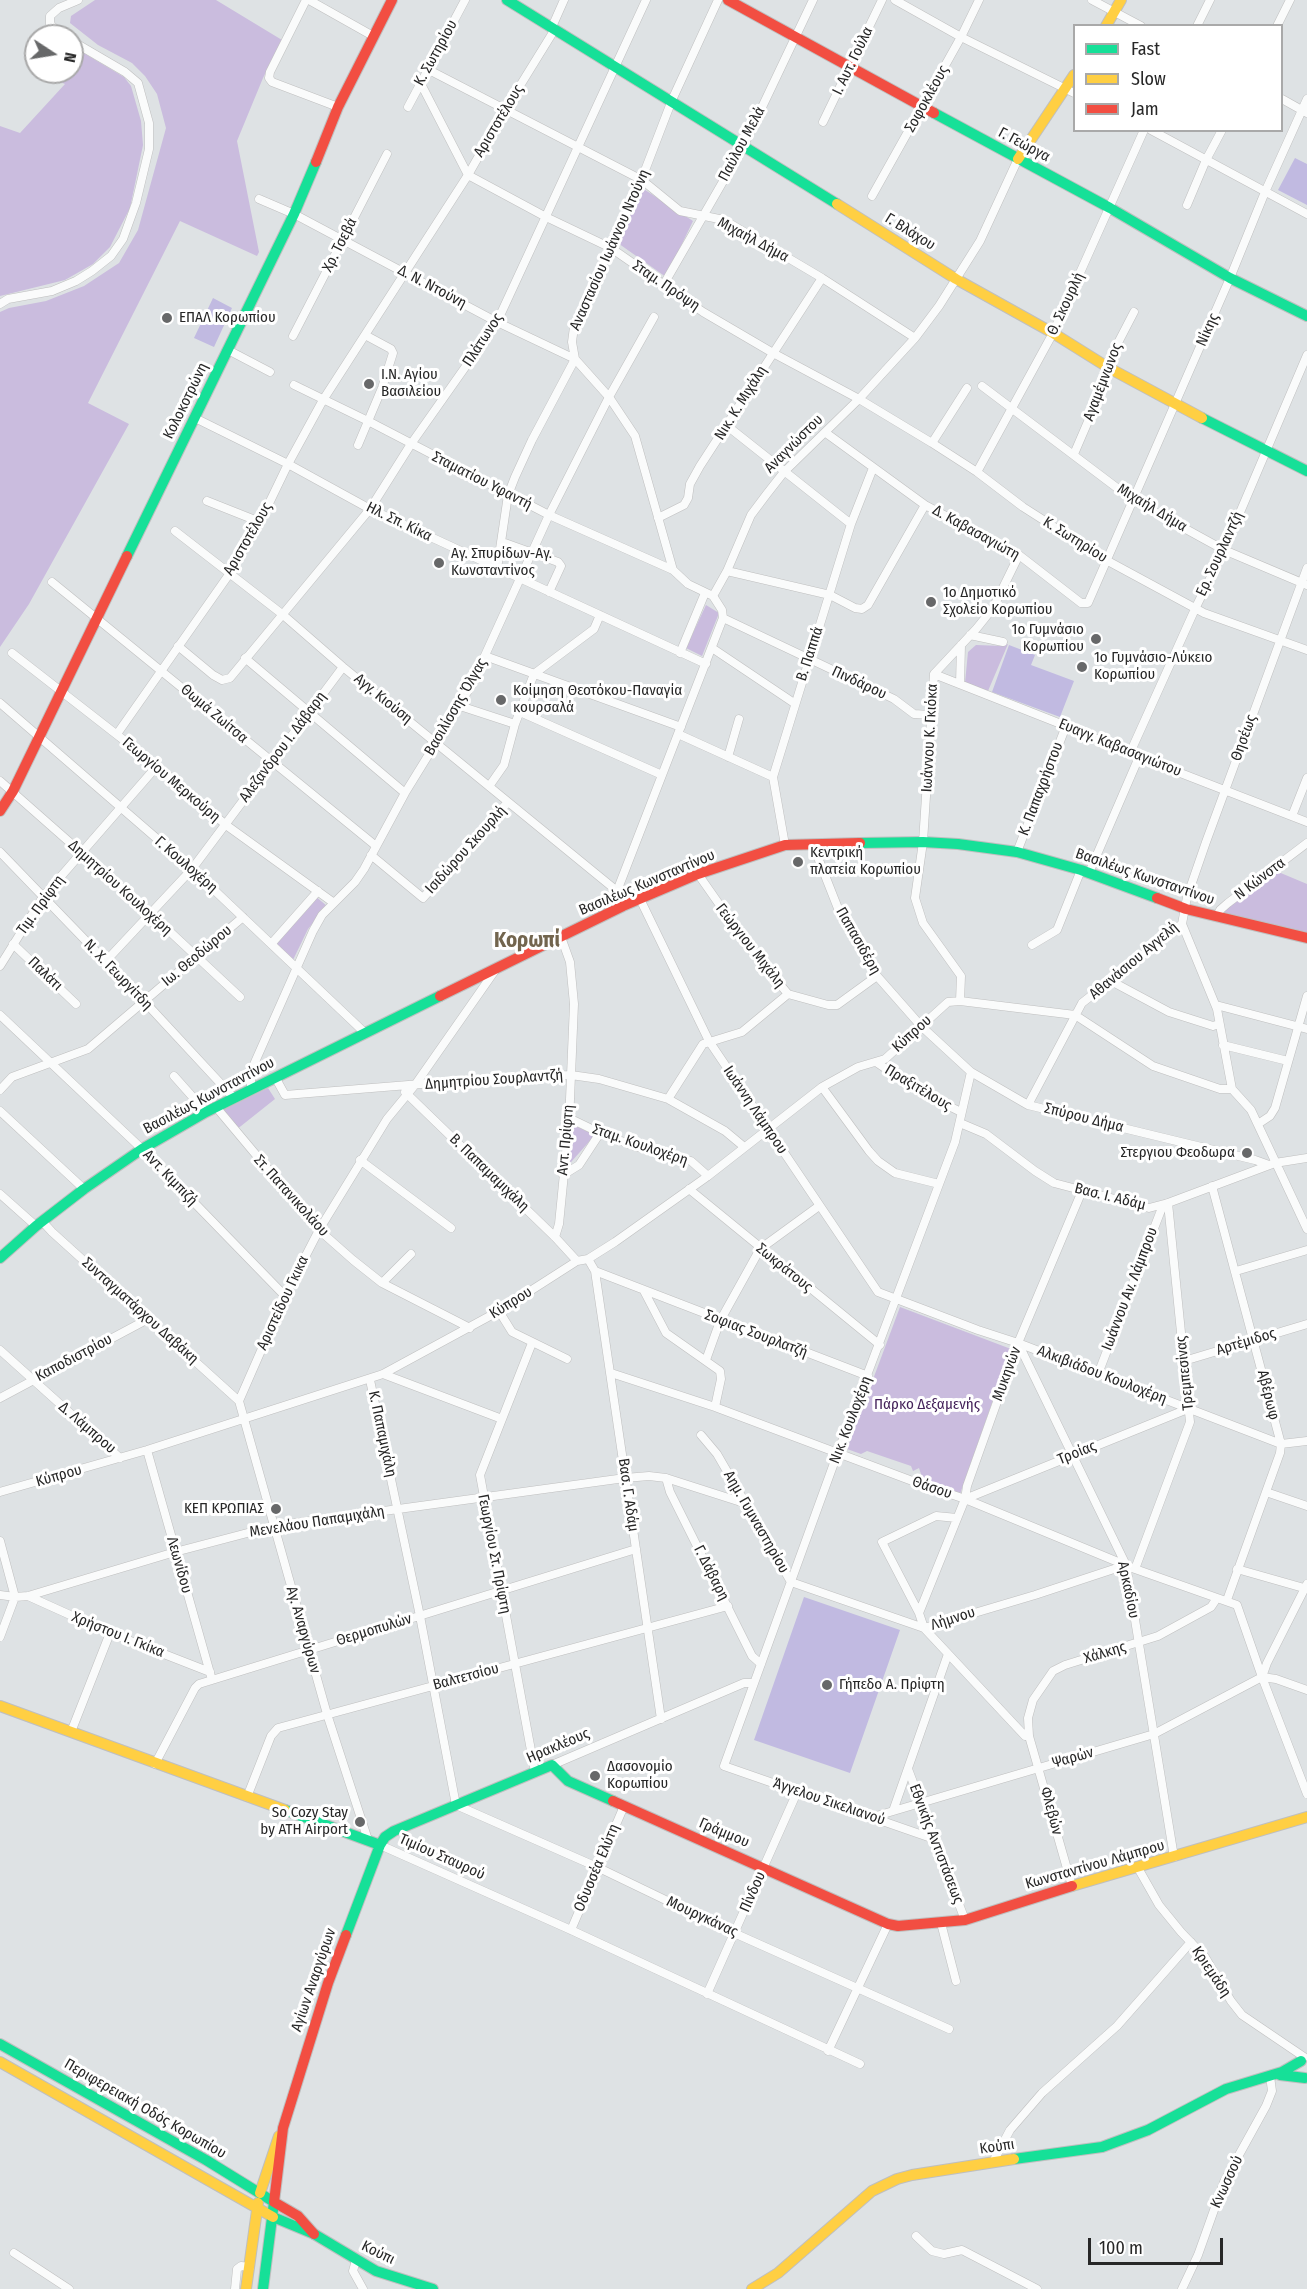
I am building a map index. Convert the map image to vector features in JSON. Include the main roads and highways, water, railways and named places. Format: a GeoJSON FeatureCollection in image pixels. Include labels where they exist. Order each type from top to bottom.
{"type":"FeatureCollection","features":[{"type":"Feature","properties":{"kind":"place","name":"ΕΠΑΛ Κορωπίου"},"geometry":{"type":"Point","coordinates":[167,318]}},
{"type":"Feature","properties":{"kind":"place","name":"Ι.Ν. Αγίου Βασιλείου"},"geometry":{"type":"Point","coordinates":[369,384]}},
{"type":"Feature","properties":{"kind":"place","name":"Αγ. Σπυρίδων-Αγ. Κωνσταντίνος"},"geometry":{"type":"Point","coordinates":[439,563]}},
{"type":"Feature","properties":{"kind":"place","name":"1ο Δημοτικό Σχολείο Κορωπίου"},"geometry":{"type":"Point","coordinates":[931,602]}},
{"type":"Feature","properties":{"kind":"place","name":"1ο Γυμνάσιο Κορωπίου"},"geometry":{"type":"Point","coordinates":[1096,639]}},
{"type":"Feature","properties":{"kind":"place","name":"1ο Γυμνάσιο-Λύκειο Κορωπίου"},"geometry":{"type":"Point","coordinates":[1082,667]}},
{"type":"Feature","properties":{"kind":"place","name":"Κοίμηση Θεοτόκου-Παναγία κουρσαλά"},"geometry":{"type":"Point","coordinates":[501,700]}},
{"type":"Feature","properties":{"kind":"place","name":"Κεντρική πλατεία Κορωπίου"},"geometry":{"type":"Point","coordinates":[798,862]}},
{"type":"Feature","properties":{"kind":"place","name":"Στεργιου Φεοδωρα"},"geometry":{"type":"Point","coordinates":[1247,1153]}},
{"type":"Feature","properties":{"kind":"place","name":"ΚΕΠ ΚΡΩΠΙΑΣ"},"geometry":{"type":"Point","coordinates":[276,1509]}},
{"type":"Feature","properties":{"kind":"place","name":"Γήπεδο Α. Πρίφτη"},"geometry":{"type":"Point","coordinates":[827,1685]}},
{"type":"Feature","properties":{"kind":"place","name":"Δασονομίο Κορωπίου"},"geometry":{"type":"Point","coordinates":[595,1776]}},
{"type":"Feature","properties":{"kind":"place","name":"So Cozy Stay by ATH Airport"},"geometry":{"type":"Point","coordinates":[360,1822]}},
{"type":"Feature","properties":{"kind":"district","name":"Κορωπί"},"geometry":{"type":"Point","coordinates":[527,941]}},
{"type":"Feature","properties":{"kind":"park label","name":"Πάρκο Δεξαμενής"},"geometry":{"type":"Point","coordinates":[927,1405]}}]}
